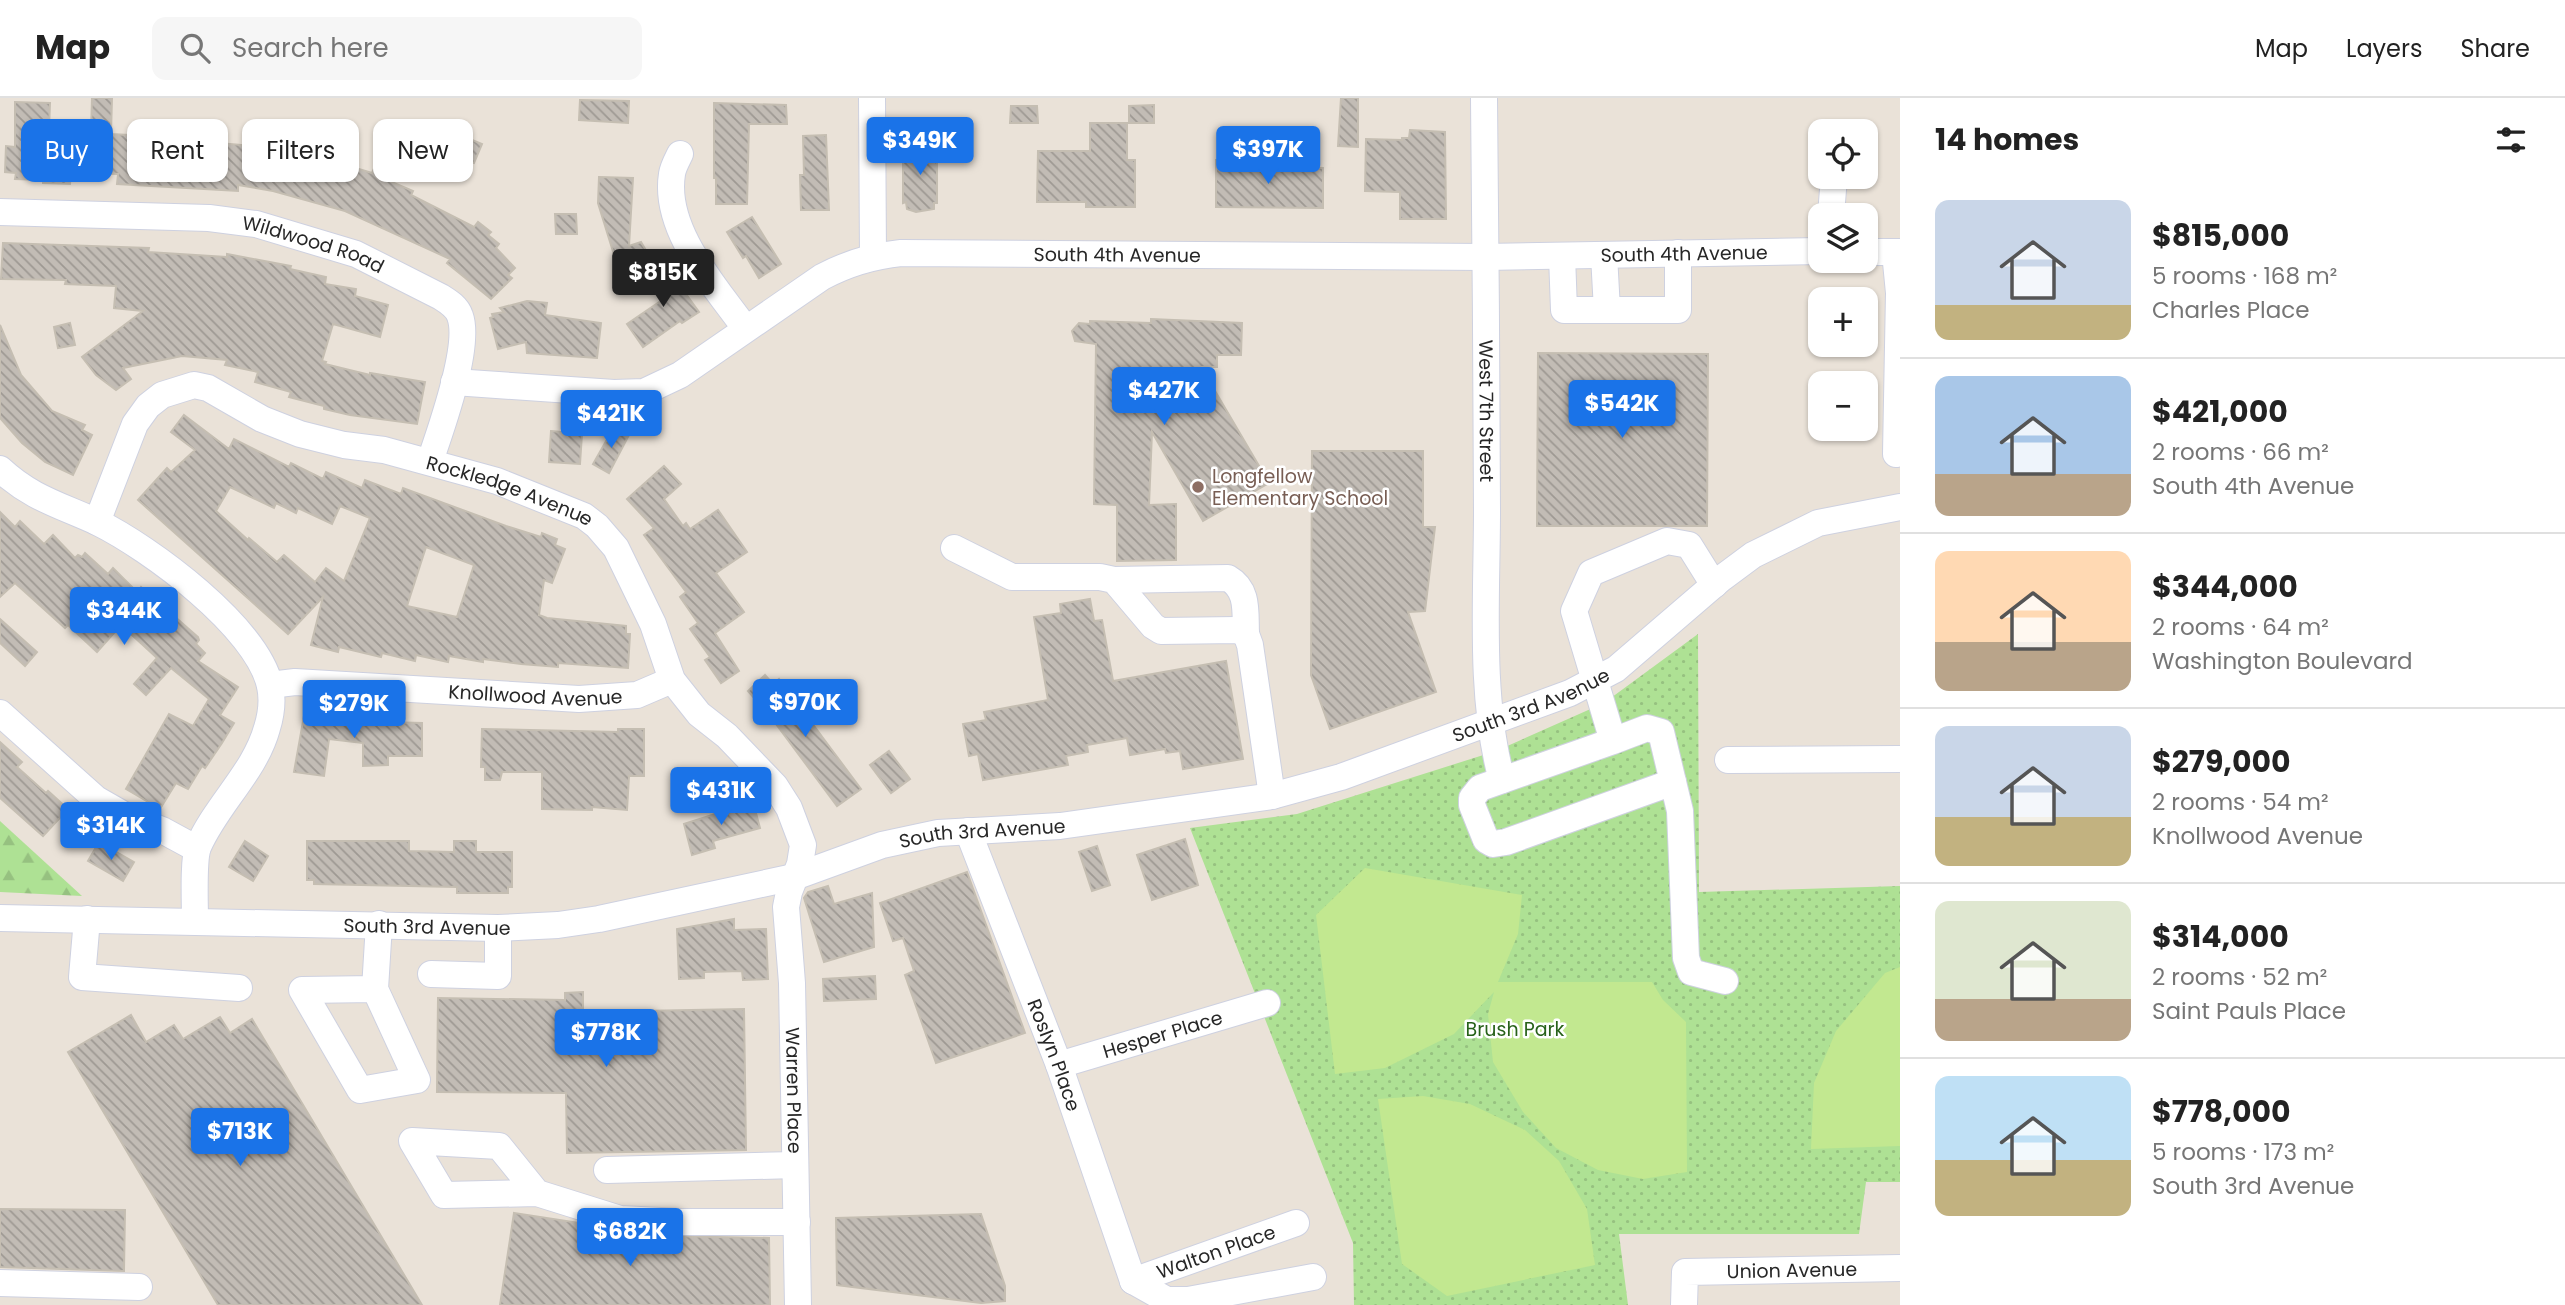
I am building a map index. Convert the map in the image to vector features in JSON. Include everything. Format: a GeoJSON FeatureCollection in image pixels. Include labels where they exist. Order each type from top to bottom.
{"type":"FeatureCollection","features":[{"type":"Feature","properties":{"kind":"street"},"geometry":{"type":"LineString","coordinates":[[872,98],[873,256]]}},
{"type":"Feature","properties":{"kind":"street","name":"West 7th Street"},"geometry":{"type":"LineString","coordinates":[[1484,98],[1488,342],[1488,656],[1491,724],[1502,780]]}},
{"type":"Feature","properties":{"kind":"street"},"geometry":{"type":"LineString","coordinates":[[680,154],[671,174],[673,214],[693,256],[745,328]]}},
{"type":"Feature","properties":{"kind":"street","name":"Wildwood Road"},"geometry":{"type":"LineString","coordinates":[[0,212],[209,218],[256,224],[356,254],[453,304],[460,313],[463,326],[461,351],[430,461]]}},
{"type":"Feature","properties":{"kind":"street","name":"South 4th Avenue"},"geometry":{"type":"LineString","coordinates":[[454,382],[614,393],[645,392],[680,375],[822,276],[841,266],[873,256],[937,253],[1485,257],[1808,251]]}},
{"type":"Feature","properties":{"kind":"street"},"geometry":{"type":"LineString","coordinates":[[1878,251],[1898,252],[1896,454]]}},
{"type":"Feature","properties":{"kind":"street"},"geometry":{"type":"LineString","coordinates":[[1562,256],[1564,310],[1678,310],[1678,253]]}},
{"type":"Feature","properties":{"kind":"street"},"geometry":{"type":"LineString","coordinates":[[1604,255],[1606,310]]}},
{"type":"Feature","properties":{"kind":"street","name":"Rockledge Avenue"},"geometry":{"type":"LineString","coordinates":[[97,523],[135,424],[148,405],[162,395],[194,385],[208,388],[262,419],[300,434],[430,461],[497,481],[584,516],[597,526],[616,548],[653,624],[672,680],[699,714],[727,736],[775,786],[789,808],[803,845],[800,864],[794,877]]}},
{"type":"Feature","properties":{"kind":"street"},"geometry":{"type":"LineString","coordinates":[[0,469],[37,497],[97,523],[143,549],[228,619],[260,661],[270,685],[271,707],[265,736],[197,849],[195,921]]}},
{"type":"Feature","properties":{"kind":"street","name":"South 3rd Avenue"},"geometry":{"type":"LineString","coordinates":[[0,918],[498,928],[558,925],[599,919],[794,877],[882,845],[938,833],[1060,826],[1272,796],[1341,777],[1570,693],[1616,669],[1753,555],[1818,523],[1900,507]]}},
{"type":"Feature","properties":{"kind":"street"},"geometry":{"type":"LineString","coordinates":[[1613,741],[1574,611],[1591,573],[1667,541],[1689,545],[1714,585]]}},
{"type":"Feature","properties":{"kind":"street"},"geometry":{"type":"LineString","coordinates":[[954,548],[1012,577],[1100,577],[1114,580],[1228,578],[1238,584],[1244,595],[1246,634],[1251,645],[1272,796]]}},
{"type":"Feature","properties":{"kind":"street"},"geometry":{"type":"LineString","coordinates":[[1114,580],[1153,626],[1161,631],[1237,630],[1246,634]]}},
{"type":"Feature","properties":{"kind":"street","name":"Knollwood Avenue"},"geometry":{"type":"LineString","coordinates":[[270,685],[295,682],[579,699],[637,695],[672,680]]}},
{"type":"Feature","properties":{"kind":"street"},"geometry":{"type":"LineString","coordinates":[[0,713],[96,799],[197,849]]}},
{"type":"Feature","properties":{"kind":"street"},"geometry":{"type":"LineString","coordinates":[[1673,782],[1506,842],[1493,844],[1486,840],[1472,805],[1472,798],[1480,788],[1647,728],[1661,732],[1680,811],[1685,958],[1692,972],[1725,981]]}},
{"type":"Feature","properties":{"kind":"street"},"geometry":{"type":"LineString","coordinates":[[1728,760],[1900,759]]}},
{"type":"Feature","properties":{"kind":"street","name":"Roslyn Place"},"geometry":{"type":"LineString","coordinates":[[968,831],[1059,1065],[1133,1280]]}},
{"type":"Feature","properties":{"kind":"street","name":"Warren Place"},"geometry":{"type":"LineString","coordinates":[[794,877],[786,907],[792,983],[797,1222],[804,1304]]}},
{"type":"Feature","properties":{"kind":"street"},"geometry":{"type":"LineString","coordinates":[[87,919],[82,978],[239,988]]}},
{"type":"Feature","properties":{"kind":"street"},"geometry":{"type":"LineString","coordinates":[[375,989],[302,990],[360,1090],[417,1080],[375,989],[379,924]]}},
{"type":"Feature","properties":{"kind":"street"},"geometry":{"type":"LineString","coordinates":[[431,974],[498,976],[498,928]]}},
{"type":"Feature","properties":{"kind":"street","name":"Hesper Place"},"geometry":{"type":"LineString","coordinates":[[1059,1065],[1267,1003]]}},
{"type":"Feature","properties":{"kind":"street"},"geometry":{"type":"LineString","coordinates":[[607,1170],[795,1165]]}},
{"type":"Feature","properties":{"kind":"street"},"geometry":{"type":"LineString","coordinates":[[537,1193],[620,1219],[797,1222]]}},
{"type":"Feature","properties":{"kind":"street","name":"Walton Place"},"geometry":{"type":"LineString","coordinates":[[1133,1280],[1296,1223]]}},
{"type":"Feature","properties":{"kind":"street","name":"Union Avenue"},"geometry":{"type":"LineString","coordinates":[[1684,1305],[1685,1272],[1900,1268]]}},
{"type":"Feature","properties":{"kind":"street"},"geometry":{"type":"LineString","coordinates":[[1133,1280],[1167,1300],[1188,1300],[1313,1277]]}},
{"type":"Feature","properties":{"kind":"street"},"geometry":{"type":"LineString","coordinates":[[0,1283],[139,1287]]}},
{"type":"Feature","properties":{"kind":"green space","name":"Brush Park"},"geometry":{"type":"Polygon","coordinates":[[[1698,634],[1699,892],[1900,886],[1900,1182],[1866,1182],[1859,1234],[1619,1234],[1628,1305],[1354,1305],[1353,1243],[1190,828],[1297,814],[1496,751],[1604,703],[1698,634]]]}},
{"type":"Feature","properties":{"kind":"green space"},"geometry":{"type":"Polygon","coordinates":[[[0,821],[82,896],[0,892],[0,821]]]}},
{"type":"Feature","properties":{"kind":"green space"},"geometry":{"type":"Polygon","coordinates":[[[1365,868],[1522,895],[1518,934],[1498,982],[1652,982],[1663,1000],[1686,1022],[1687,1172],[1643,1179],[1598,1170],[1556,1148],[1523,1112],[1493,1062],[1488,1014],[1494,992],[1454,1034],[1385,1068],[1335,1074],[1316,915],[1365,868]]]}},
{"type":"Feature","properties":{"kind":"green space"},"geometry":{"type":"Polygon","coordinates":[[[1900,967],[1900,1146],[1811,1149],[1814,1083],[1836,1031],[1885,973],[1900,967]]]}},
{"type":"Feature","properties":{"kind":"green space"},"geometry":{"type":"Polygon","coordinates":[[[1423,1096],[1470,1104],[1525,1130],[1559,1161],[1587,1209],[1595,1265],[1447,1296],[1402,1264],[1378,1099],[1423,1096]]]}},
{"type":"Feature","properties":{"kind":"building"},"geometry":{"type":"Polygon","coordinates":[[[92,98],[112,98],[111,119],[91,119],[92,98]]]}},
{"type":"Feature","properties":{"kind":"building"},"geometry":{"type":"Polygon","coordinates":[[[1341,98],[1358,98],[1358,147],[1338,146],[1341,98]]]}},
{"type":"Feature","properties":{"kind":"building"},"geometry":{"type":"Polygon","coordinates":[[[580,100],[629,101],[628,123],[579,120],[580,100]]]}},
{"type":"Feature","properties":{"kind":"building"},"geometry":{"type":"Polygon","coordinates":[[[15,102],[50,103],[49,119],[21,119],[21,179],[15,179],[16,173],[5,172],[6,146],[15,147],[15,102]]]}},
{"type":"Feature","properties":{"kind":"building"},"geometry":{"type":"Polygon","coordinates":[[[714,103],[786,105],[787,124],[749,124],[747,204],[716,204],[714,103]]]}},
{"type":"Feature","properties":{"kind":"building"},"geometry":{"type":"Polygon","coordinates":[[[1154,105],[1154,123],[1129,123],[1129,106],[1154,105]]]}},
{"type":"Feature","properties":{"kind":"building"},"geometry":{"type":"Polygon","coordinates":[[[1011,106],[1037,106],[1038,123],[1010,123],[1011,106]]]}},
{"type":"Feature","properties":{"kind":"building"},"geometry":{"type":"Polygon","coordinates":[[[1090,123],[1127,123],[1127,160],[1135,160],[1135,207],[1086,207],[1086,202],[1037,202],[1038,151],[1090,151],[1090,123]]]}},
{"type":"Feature","properties":{"kind":"building"},"geometry":{"type":"Polygon","coordinates":[[[1410,130],[1445,132],[1446,219],[1400,219],[1400,192],[1365,191],[1366,139],[1402,140],[1409,138],[1410,130]]]}},
{"type":"Feature","properties":{"kind":"building"},"geometry":{"type":"Polygon","coordinates":[[[113,134],[127,135],[127,182],[228,182],[228,144],[242,145],[242,182],[359,182],[359,169],[372,173],[373,171],[373,182],[392,182],[413,191],[411,195],[474,227],[478,222],[491,232],[488,235],[499,244],[496,248],[515,268],[508,275],[512,278],[491,299],[447,263],[450,259],[345,211],[273,191],[238,185],[238,191],[117,184],[118,174],[113,174],[113,134]]]}},
{"type":"Feature","properties":{"kind":"building"},"geometry":{"type":"Polygon","coordinates":[[[826,135],[829,210],[801,210],[803,136],[826,135]]]}},
{"type":"Feature","properties":{"kind":"building"},"geometry":{"type":"Polygon","coordinates":[[[473,140],[482,144],[473,163],[473,140]]]}},
{"type":"Feature","properties":{"kind":"building"},"geometry":{"type":"Polygon","coordinates":[[[903,145],[937,145],[937,203],[934,203],[934,209],[916,212],[907,209],[906,202],[903,203],[903,145]]]}},
{"type":"Feature","properties":{"kind":"building"},"geometry":{"type":"Polygon","coordinates":[[[1243,159],[1243,165],[1323,168],[1323,208],[1216,207],[1216,160],[1243,159]]]}},
{"type":"Feature","properties":{"kind":"building"},"geometry":{"type":"Polygon","coordinates":[[[599,177],[633,178],[629,246],[641,242],[654,264],[632,277],[619,255],[615,258],[598,203],[599,177]]]}},
{"type":"Feature","properties":{"kind":"building"},"geometry":{"type":"Polygon","coordinates":[[[43,182],[70,182],[70,184],[43,182]]]}},
{"type":"Feature","properties":{"kind":"building"},"geometry":{"type":"Polygon","coordinates":[[[555,214],[576,214],[577,234],[556,234],[555,214]]]}},
{"type":"Feature","properties":{"kind":"building"},"geometry":{"type":"Polygon","coordinates":[[[752,217],[781,264],[759,278],[727,232],[752,217]]]}},
{"type":"Feature","properties":{"kind":"building"},"geometry":{"type":"Polygon","coordinates":[[[3,243],[149,248],[148,252],[227,257],[227,254],[291,266],[290,269],[326,277],[325,284],[356,289],[355,296],[388,305],[380,337],[333,324],[322,361],[370,375],[425,382],[417,424],[324,409],[324,406],[289,397],[291,392],[255,382],[258,372],[225,365],[227,360],[182,356],[123,368],[131,379],[116,390],[96,375],[82,357],[143,311],[114,308],[116,286],[65,284],[66,280],[1,279],[3,243]]]}},
{"type":"Feature","properties":{"kind":"building"},"geometry":{"type":"Polygon","coordinates":[[[665,265],[699,312],[682,323],[680,321],[643,347],[627,324],[665,298],[649,275],[665,265]]]}},
{"type":"Feature","properties":{"kind":"building"},"geometry":{"type":"Polygon","coordinates":[[[527,301],[547,303],[545,315],[601,323],[597,358],[527,353],[526,342],[498,349],[490,318],[493,317],[492,314],[504,312],[500,308],[527,301]]]}},
{"type":"Feature","properties":{"kind":"building"},"geometry":{"type":"Polygon","coordinates":[[[1151,319],[1242,323],[1241,355],[1217,355],[1217,367],[1201,367],[1269,483],[1203,521],[1152,432],[1149,505],[1176,504],[1176,560],[1117,561],[1117,505],[1094,504],[1096,344],[1075,341],[1072,331],[1079,323],[1090,324],[1090,321],[1151,323],[1151,319]]]}},
{"type":"Feature","properties":{"kind":"building"},"geometry":{"type":"Polygon","coordinates":[[[70,323],[75,345],[58,348],[54,327],[70,323]]]}},
{"type":"Feature","properties":{"kind":"building"},"geometry":{"type":"Polygon","coordinates":[[[0,325],[21,375],[52,411],[85,425],[82,430],[92,435],[73,475],[45,462],[22,443],[0,418],[0,325]]]}},
{"type":"Feature","properties":{"kind":"building"},"geometry":{"type":"Polygon","coordinates":[[[1538,353],[1708,354],[1707,526],[1537,526],[1538,353]]]}},
{"type":"Feature","properties":{"kind":"building"},"geometry":{"type":"Polygon","coordinates":[[[184,415],[229,449],[234,439],[289,467],[291,463],[323,479],[326,472],[362,488],[365,480],[401,494],[403,488],[506,526],[541,537],[542,533],[557,539],[555,545],[565,549],[552,583],[544,580],[539,615],[626,626],[626,634],[630,634],[628,668],[558,663],[558,667],[483,659],[483,662],[449,656],[448,662],[416,655],[415,661],[382,653],[381,657],[339,647],[338,652],[311,645],[323,597],[288,634],[138,500],[167,468],[171,472],[195,450],[171,432],[184,415]],[[230,487],[216,511],[248,540],[249,538],[277,562],[284,555],[315,582],[326,568],[344,581],[370,518],[340,506],[332,524],[298,508],[296,513],[276,503],[274,508],[230,487]],[[426,547],[407,606],[457,617],[474,565],[426,547]]]}},
{"type":"Feature","properties":{"kind":"building"},"geometry":{"type":"Polygon","coordinates":[[[614,427],[629,435],[609,473],[593,464],[614,427]]]}},
{"type":"Feature","properties":{"kind":"building"},"geometry":{"type":"Polygon","coordinates":[[[551,431],[582,434],[580,464],[549,462],[551,431]]]}},
{"type":"Feature","properties":{"kind":"building"},"geometry":{"type":"Polygon","coordinates":[[[1312,451],[1423,451],[1423,527],[1435,527],[1425,611],[1408,612],[1436,692],[1330,729],[1311,675],[1312,451]]]}},
{"type":"Feature","properties":{"kind":"building"},"geometry":{"type":"Polygon","coordinates":[[[664,466],[681,484],[664,499],[683,526],[686,523],[690,529],[718,510],[747,552],[716,573],[744,612],[715,633],[739,671],[721,683],[705,660],[710,657],[690,629],[698,623],[680,597],[686,592],[644,535],[654,528],[627,499],[664,466]]]}},
{"type":"Feature","properties":{"kind":"building"},"geometry":{"type":"Polygon","coordinates":[[[0,512],[15,527],[20,521],[44,544],[53,535],[75,558],[78,555],[82,557],[85,553],[108,574],[113,568],[137,592],[141,587],[198,637],[196,644],[205,653],[198,661],[238,687],[220,715],[234,723],[222,743],[205,768],[202,766],[188,789],[176,783],[160,809],[126,789],[169,714],[193,726],[209,699],[171,668],[146,695],[134,684],[157,658],[121,625],[97,652],[68,625],[65,628],[15,583],[0,597],[0,512]]]}},
{"type":"Feature","properties":{"kind":"building"},"geometry":{"type":"Polygon","coordinates":[[[1090,599],[1094,621],[1102,620],[1113,681],[1226,661],[1243,759],[1183,769],[1180,751],[1166,753],[1165,749],[1130,755],[1127,738],[1087,745],[1088,752],[1066,756],[1068,765],[983,780],[978,754],[969,756],[963,724],[986,720],[984,712],[1048,700],[1034,617],[1061,613],[1060,604],[1090,599]]]}},
{"type":"Feature","properties":{"kind":"building"},"geometry":{"type":"Polygon","coordinates":[[[0,619],[37,652],[25,666],[0,643],[0,619]]]}},
{"type":"Feature","properties":{"kind":"building"},"geometry":{"type":"Polygon","coordinates":[[[765,675],[773,684],[779,679],[861,789],[837,806],[748,691],[765,675]]]}},
{"type":"Feature","properties":{"kind":"building"},"geometry":{"type":"Polygon","coordinates":[[[305,710],[349,715],[348,721],[422,723],[422,756],[388,756],[388,765],[363,766],[363,743],[329,739],[324,776],[294,772],[305,710]]]}},
{"type":"Feature","properties":{"kind":"building"},"geometry":{"type":"Polygon","coordinates":[[[482,729],[618,732],[618,729],[644,729],[644,776],[629,776],[627,810],[592,807],[592,810],[542,809],[542,772],[502,772],[500,780],[485,780],[485,767],[481,767],[482,729]]]}},
{"type":"Feature","properties":{"kind":"building"},"geometry":{"type":"Polygon","coordinates":[[[0,742],[22,762],[17,767],[68,809],[43,836],[0,798],[0,742]]]}},
{"type":"Feature","properties":{"kind":"building"},"geometry":{"type":"Polygon","coordinates":[[[889,751],[910,779],[891,793],[870,765],[889,751]]]}},
{"type":"Feature","properties":{"kind":"building"},"geometry":{"type":"Polygon","coordinates":[[[753,802],[760,828],[713,841],[715,848],[692,855],[684,824],[753,802]]]}},
{"type":"Feature","properties":{"kind":"building"},"geometry":{"type":"Polygon","coordinates":[[[1185,839],[1198,885],[1152,900],[1137,855],[1185,839]]]}},
{"type":"Feature","properties":{"kind":"building"},"geometry":{"type":"Polygon","coordinates":[[[245,841],[268,856],[253,881],[229,867],[245,841]]]}},
{"type":"Feature","properties":{"kind":"building"},"geometry":{"type":"Polygon","coordinates":[[[307,841],[409,841],[409,851],[454,852],[454,841],[476,841],[476,852],[512,852],[512,887],[508,887],[508,893],[457,893],[457,887],[314,884],[314,880],[307,880],[307,841]]]}},
{"type":"Feature","properties":{"kind":"building"},"geometry":{"type":"Polygon","coordinates":[[[99,842],[134,862],[123,881],[88,861],[99,842]]]}},
{"type":"Feature","properties":{"kind":"building"},"geometry":{"type":"Polygon","coordinates":[[[1097,846],[1110,885],[1092,891],[1079,852],[1097,846]]]}},
{"type":"Feature","properties":{"kind":"building"},"geometry":{"type":"Polygon","coordinates":[[[967,872],[1025,1033],[936,1063],[905,975],[914,971],[903,938],[893,941],[880,903],[967,872]]]}},
{"type":"Feature","properties":{"kind":"building"},"geometry":{"type":"Polygon","coordinates":[[[828,886],[834,904],[872,893],[874,947],[824,962],[804,898],[808,892],[828,886]]]}},
{"type":"Feature","properties":{"kind":"building"},"geometry":{"type":"Polygon","coordinates":[[[734,919],[734,930],[766,929],[768,979],[743,980],[742,971],[704,972],[704,978],[679,979],[677,929],[734,919]]]}},
{"type":"Feature","properties":{"kind":"building"},"geometry":{"type":"Polygon","coordinates":[[[875,976],[876,999],[824,1001],[823,979],[875,976]]]}},
{"type":"Feature","properties":{"kind":"building"},"geometry":{"type":"Polygon","coordinates":[[[583,992],[583,1012],[744,1009],[746,1150],[567,1153],[566,1093],[437,1092],[438,998],[565,1000],[565,993],[583,992]]]}},
{"type":"Feature","properties":{"kind":"building"},"geometry":{"type":"Polygon","coordinates":[[[131,1015],[146,1042],[174,1025],[183,1039],[220,1017],[230,1033],[252,1019],[422,1305],[218,1305],[68,1052],[131,1015]]]}},
{"type":"Feature","properties":{"kind":"building"},"geometry":{"type":"Polygon","coordinates":[[[0,1209],[125,1210],[124,1271],[0,1267],[0,1209]]]}},
{"type":"Feature","properties":{"kind":"building"},"geometry":{"type":"Polygon","coordinates":[[[514,1213],[579,1223],[619,1235],[769,1238],[770,1305],[500,1305],[514,1213]]]}},
{"type":"Feature","properties":{"kind":"building"},"geometry":{"type":"Polygon","coordinates":[[[981,1214],[1005,1286],[1005,1301],[981,1303],[837,1285],[836,1218],[981,1214]]]}},
{"type":"Feature","properties":{"kind":"place","name":"Longfellow Elementary School"},"geometry":{"type":"Point","coordinates":[1198,487]}}]}
